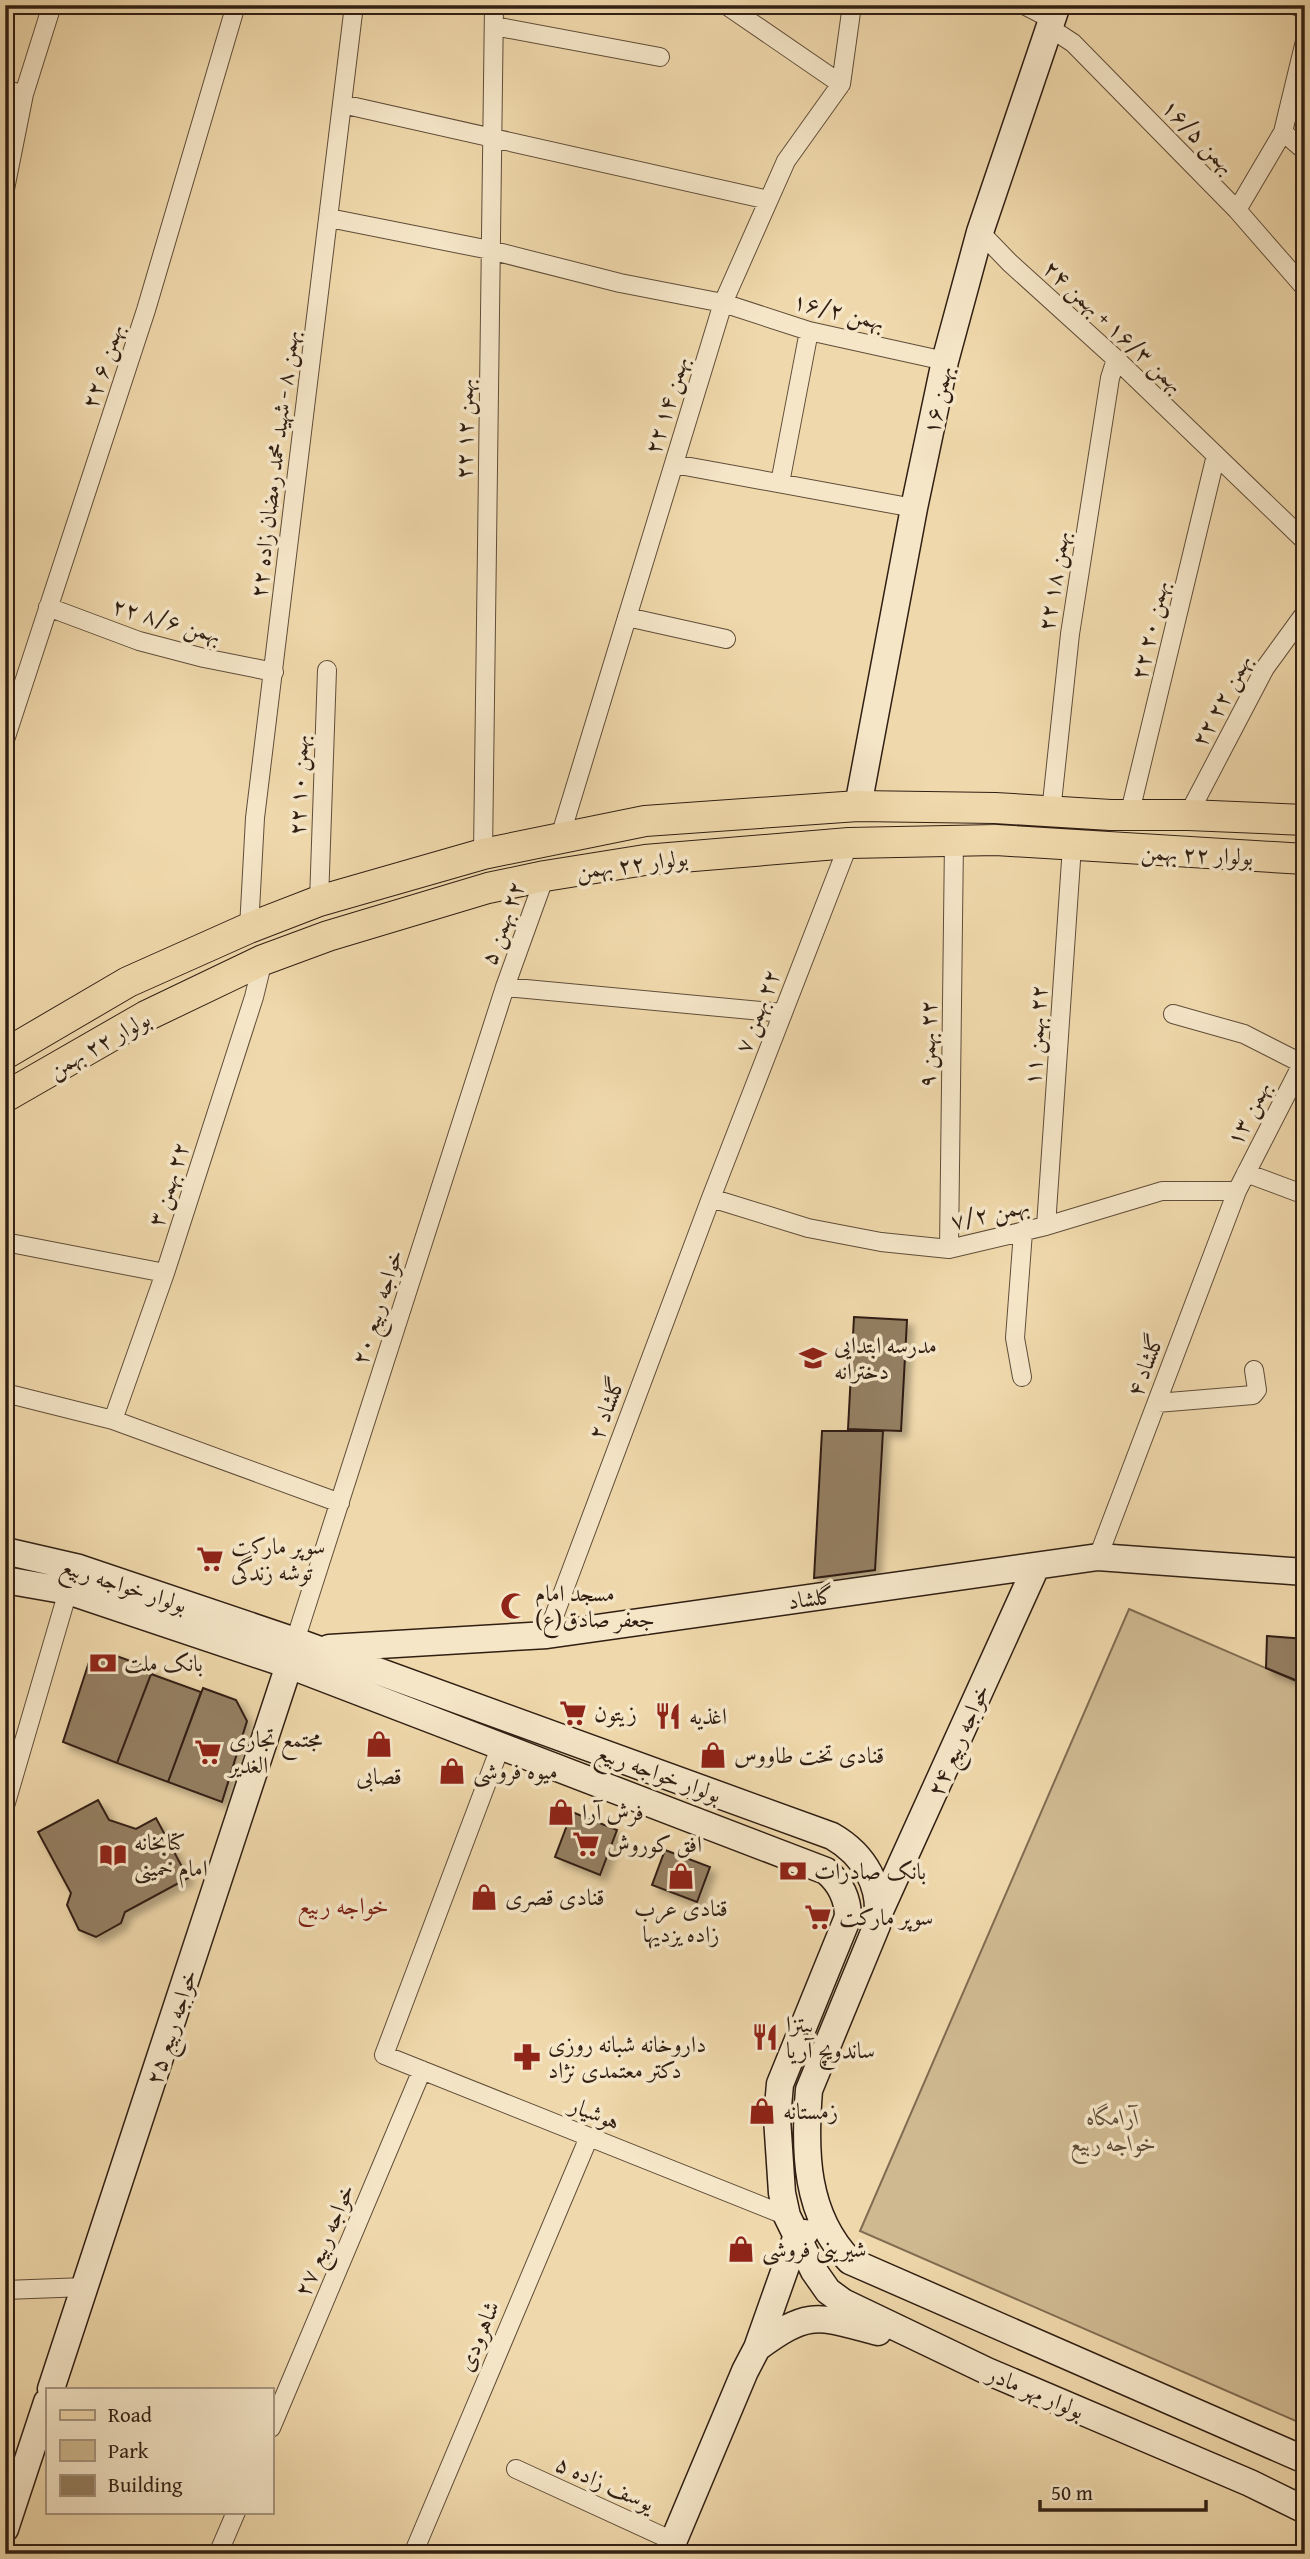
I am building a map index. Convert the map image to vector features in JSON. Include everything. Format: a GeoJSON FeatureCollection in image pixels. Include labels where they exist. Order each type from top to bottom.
{"type":"FeatureCollection","features":[{"type":"Feature","properties":{"kind":"main road","name":"بولوار ۲۲ بهمن"},"geometry":{"type":"LineString","coordinates":[[5,1054],[128,982],[249,928],[319,901],[483,854],[645,821],[858,806],[995,808],[1129,816],[1188,815],[1305,820]]}},
{"type":"Feature","properties":{"kind":"main road","name":"بولوار ۲۲ بهمن"},"geometry":{"type":"LineString","coordinates":[[5,1097],[146,1016],[263,960],[328,936],[488,888],[545,876],[645,860],[849,843],[954,840],[996,840],[1305,859]]}},
{"type":"Feature","properties":{"kind":"street"},"geometry":{"type":"LineString","coordinates":[[5,189],[24,94],[52,5]]}},
{"type":"Feature","properties":{"kind":"street","name":"۲۲ بهمن ۶"},"geometry":{"type":"LineString","coordinates":[[5,740],[146,310],[236,5]]}},
{"type":"Feature","properties":{"kind":"street","name":"۲۲ بهمن ۸ - شهید محمد رمضان زاده"},"geometry":{"type":"LineString","coordinates":[[249,928],[255,818],[354,5]]}},
{"type":"Feature","properties":{"kind":"street","name":"۲۲ بهمن ۱۲"},"geometry":{"type":"LineString","coordinates":[[483,854],[494,5]]}},
{"type":"Feature","properties":{"kind":"street"},"geometry":{"type":"LineString","coordinates":[[726,5],[841,84]]}},
{"type":"Feature","properties":{"kind":"street","name":"۲۲ بهمن ۱۴"},"geometry":{"type":"LineString","coordinates":[[560,837],[723,303],[786,161],[841,84],[852,5]]}},
{"type":"Feature","properties":{"kind":"street","name":"بهمن ۱۶/۵"},"geometry":{"type":"LineString","coordinates":[[1024,5],[1053,18],[1073,43],[1237,210],[1305,288]]}},
{"type":"Feature","properties":{"kind":"street"},"geometry":{"type":"LineString","coordinates":[[1294,5],[1305,9]]}},
{"type":"Feature","properties":{"kind":"street","name":"بهمن ۱۶"},"geometry":{"type":"LineString","coordinates":[[858,806],[914,508],[945,361],[980,232],[1053,18]]}},
{"type":"Feature","properties":{"kind":"street"},"geometry":{"type":"LineString","coordinates":[[494,26],[660,57]]}},
{"type":"Feature","properties":{"kind":"street"},"geometry":{"type":"LineString","coordinates":[[1237,210],[1283,132],[1305,41]]}},
{"type":"Feature","properties":{"kind":"street"},"geometry":{"type":"LineString","coordinates":[[5,90],[24,94]]}},
{"type":"Feature","properties":{"kind":"street"},"geometry":{"type":"LineString","coordinates":[[342,104],[768,200]]}},
{"type":"Feature","properties":{"kind":"street"},"geometry":{"type":"LineString","coordinates":[[1283,132],[1305,151]]}},
{"type":"Feature","properties":{"kind":"street","name":"بهمن ۱۶/۲"},"geometry":{"type":"LineString","coordinates":[[329,218],[490,250],[620,284],[723,303],[809,331],[945,361]]}},
{"type":"Feature","properties":{"kind":"street","name":"بهمن ۱۶/۳ + بهمن ۲۴"},"geometry":{"type":"LineString","coordinates":[[980,232],[1305,541]]}},
{"type":"Feature","properties":{"kind":"street"},"geometry":{"type":"LineString","coordinates":[[780,483],[809,331]]}},
{"type":"Feature","properties":{"kind":"street","name":"۲۲ بهمن ۱۸"},"geometry":{"type":"LineString","coordinates":[[1051,811],[1070,634],[1110,378],[1116,359]]}},
{"type":"Feature","properties":{"kind":"street","name":"۲۲ بهمن ۲۰"},"geometry":{"type":"LineString","coordinates":[[1129,816],[1216,455]]}},
{"type":"Feature","properties":{"kind":"street"},"geometry":{"type":"LineString","coordinates":[[674,464],[914,508]]}},
{"type":"Feature","properties":{"kind":"street","name":"۲۲ بهمن ۸/۶"},"geometry":{"type":"LineString","coordinates":[[48,607],[139,641],[274,672]]}},
{"type":"Feature","properties":{"kind":"street","name":"۲۲ بهمن ۲۲"},"geometry":{"type":"LineString","coordinates":[[1188,815],[1265,668],[1305,613]]}},
{"type":"Feature","properties":{"kind":"street"},"geometry":{"type":"LineString","coordinates":[[627,617],[726,639]]}},
{"type":"Feature","properties":{"kind":"street","name":"۲۲ بهمن ۱۰"},"geometry":{"type":"LineString","coordinates":[[319,901],[327,670]]}},
{"type":"Feature","properties":{"kind":"street","name":"٢٢ بهمن ۹"},"geometry":{"type":"LineString","coordinates":[[949,1249],[954,840]]}},
{"type":"Feature","properties":{"kind":"street","name":"٢٢ بهمن ٧"},"geometry":{"type":"LineString","coordinates":[[711,1198],[849,843]]}},
{"type":"Feature","properties":{"kind":"street","name":"٢٢ بهمن ١١"},"geometry":{"type":"LineString","coordinates":[[1046,1226],[1072,846]]}},
{"type":"Feature","properties":{"kind":"street","name":"٢٢ بهمن ۵"},"geometry":{"type":"LineString","coordinates":[[505,987],[545,876]]}},
{"type":"Feature","properties":{"kind":"street","name":"٢٢ بهمن ۳"},"geometry":{"type":"LineString","coordinates":[[113,1420],[165,1273],[254,997],[263,960]]}},
{"type":"Feature","properties":{"kind":"street"},"geometry":{"type":"LineString","coordinates":[[505,987],[783,1013]]}},
{"type":"Feature","properties":{"kind":"street","name":"خواجه ربیع ۲۰"},"geometry":{"type":"LineString","coordinates":[[300,1652],[340,1503],[505,987]]}},
{"type":"Feature","properties":{"kind":"street"},"geometry":{"type":"LineString","coordinates":[[1172,1014],[1244,1034],[1303,1060]]}},
{"type":"Feature","properties":{"kind":"street","name":"بهمن ۱۳"},"geometry":{"type":"LineString","coordinates":[[1237,1191],[1303,1060]]}},
{"type":"Feature","properties":{"kind":"street"},"geometry":{"type":"LineString","coordinates":[[1246,1173],[1305,1195]]}},
{"type":"Feature","properties":{"kind":"street","name":"بهمن ۷/۲"},"geometry":{"type":"LineString","coordinates":[[711,1198],[808,1228],[881,1242],[949,1249],[1023,1233],[1162,1191],[1237,1191]]}},
{"type":"Feature","properties":{"kind":"street","name":"گلشاد ۴"},"geometry":{"type":"LineString","coordinates":[[1098,1557],[1237,1191]]}},
{"type":"Feature","properties":{"kind":"street","name":"گلشاد ۲"},"geometry":{"type":"LineString","coordinates":[[547,1635],[711,1198]]}},
{"type":"Feature","properties":{"kind":"street"},"geometry":{"type":"LineString","coordinates":[[1022,1377],[1015,1338],[1023,1233]]}},
{"type":"Feature","properties":{"kind":"street"},"geometry":{"type":"LineString","coordinates":[[5,1242],[165,1273]]}},
{"type":"Feature","properties":{"kind":"street"},"geometry":{"type":"LineString","coordinates":[[1157,1403],[1253,1395],[1257,1390],[1254,1370]]}},
{"type":"Feature","properties":{"kind":"street"},"geometry":{"type":"LineString","coordinates":[[5,1394],[113,1420],[340,1503]]}},
{"type":"Feature","properties":{"kind":"street","name":"بولوار خواجه ربیع"},"geometry":{"type":"LineString","coordinates":[[5,1551],[79,1568],[300,1652],[832,1836],[845,1843],[864,1864],[876,1888],[879,1913]]}},
{"type":"Feature","properties":{"kind":"street","name":"گلشاد"},"geometry":{"type":"LineString","coordinates":[[300,1652],[547,1635],[1098,1557],[1305,1573]]}},
{"type":"Feature","properties":{"kind":"street","name":"خواجه ربیع ۲۴"},"geometry":{"type":"LineString","coordinates":[[879,1913],[1037,1567]]}},
{"type":"Feature","properties":{"kind":"street","name":"بولوار خواجه ربیع"},"geometry":{"type":"LineString","coordinates":[[5,1580],[68,1591],[300,1652],[501,1745],[818,1867],[833,1877],[846,1900],[848,1917],[780,2084],[777,2119],[782,2193],[791,2227]]}},
{"type":"Feature","properties":{"kind":"street"},"geometry":{"type":"LineString","coordinates":[[5,1806],[68,1591]]}},
{"type":"Feature","properties":{"kind":"street","name":"خواجه ربیع ۲۵"},"geometry":{"type":"LineString","coordinates":[[51,2388],[300,1652]]}},
{"type":"Feature","properties":{"kind":"street","name":"هوشیار"},"geometry":{"type":"LineString","coordinates":[[501,1745],[384,2055],[589,2137],[791,2227]]}},
{"type":"Feature","properties":{"kind":"street"},"geometry":{"type":"LineString","coordinates":[[670,2547],[757,2348],[791,2227],[823,2225],[812,2188],[807,2119],[809,2090],[877,1925],[879,1913]]}},
{"type":"Feature","properties":{"kind":"street","name":"خواجه ربیع ۲۷"},"geometry":{"type":"LineString","coordinates":[[273,2423],[422,2070]]}},
{"type":"Feature","properties":{"kind":"street","name":"شاهرودی"},"geometry":{"type":"LineString","coordinates":[[413,2554],[589,2137]]}},
{"type":"Feature","properties":{"kind":"street","name":"بولوار مهر مادر"},"geometry":{"type":"LineString","coordinates":[[823,2225],[839,2250],[850,2261],[1305,2460]]}},
{"type":"Feature","properties":{"kind":"street","name":"بولوار مهر مادر"},"geometry":{"type":"LineString","coordinates":[[791,2227],[814,2271],[828,2291],[835,2296],[987,2371],[1250,2483],[1305,2510]]}},
{"type":"Feature","properties":{"kind":"street"},"geometry":{"type":"LineString","coordinates":[[5,2290],[85,2287]]}},
{"type":"Feature","properties":{"kind":"street"},"geometry":{"type":"LineString","coordinates":[[757,2348],[783,2329],[816,2317],[941,2349]]}},
{"type":"Feature","properties":{"kind":"street"},"geometry":{"type":"LineString","coordinates":[[5,2529],[46,2405]]}},
{"type":"Feature","properties":{"kind":"street"},"geometry":{"type":"LineString","coordinates":[[1250,2483],[1266,2443]]}},
{"type":"Feature","properties":{"kind":"street","name":"یوسف زاده ۵"},"geometry":{"type":"LineString","coordinates":[[516,2469],[670,2547]]}},
{"type":"Feature","properties":{"kind":"street"},"geometry":{"type":"LineString","coordinates":[[218,2554],[235,2514]]}},
{"type":"Feature","properties":{"kind":"green space","name":"آرامگاه خواجه ربیع"},"geometry":{"type":"Polygon","coordinates":[[[1129,1609],[1305,1685],[1305,2425],[860,2231],[1129,1609]]]}},
{"type":"Feature","properties":{"kind":"building"},"geometry":{"type":"Polygon","coordinates":[[[854,1317],[907,1320],[901,1431],[848,1429],[854,1317]]]}},
{"type":"Feature","properties":{"kind":"building"},"geometry":{"type":"Polygon","coordinates":[[[822,1431],[883,1431],[875,1570],[814,1578],[822,1431]]]}},
{"type":"Feature","properties":{"kind":"building"},"geometry":{"type":"Polygon","coordinates":[[[1267,1636],[1305,1639],[1305,1684],[1266,1668],[1267,1636]]]}},
{"type":"Feature","properties":{"kind":"building"},"geometry":{"type":"Polygon","coordinates":[[[108,1653],[153,1669],[117,1763],[63,1742],[89,1662],[108,1653]]]}},
{"type":"Feature","properties":{"kind":"building"},"geometry":{"type":"Polygon","coordinates":[[[151,1674],[201,1692],[168,1782],[117,1763],[151,1674]]]}},
{"type":"Feature","properties":{"kind":"building","name":"مجتمع تجاری الغدیر"},"geometry":{"type":"Polygon","coordinates":[[[203,1688],[236,1700],[247,1721],[222,1802],[168,1782],[203,1688]]]}},
{"type":"Feature","properties":{"kind":"building","name":"کتابخانه امام خمینی"},"geometry":{"type":"Polygon","coordinates":[[[98,1800],[109,1820],[136,1829],[156,1818],[188,1878],[125,1912],[121,1923],[96,1937],[79,1930],[67,1905],[71,1893],[38,1832],[98,1800]]]}},
{"type":"Feature","properties":{"kind":"building","name":"افق کوروش"},"geometry":{"type":"Polygon","coordinates":[[[572,1812],[617,1830],[600,1875],[555,1857],[572,1812]]]}},
{"type":"Feature","properties":{"kind":"building","name":"قنادی عرب زاده یزدیها"},"geometry":{"type":"Polygon","coordinates":[[[665,1850],[710,1867],[697,1902],[652,1885],[665,1850]]]}},
{"type":"Feature","properties":{"kind":"place","name":"مدرسه ابتدایی دخترانه"},"geometry":{"type":"Point","coordinates":[813,1358]}},
{"type":"Feature","properties":{"kind":"place","name":"سوپر مارکت توشه زندگی"},"geometry":{"type":"Point","coordinates":[210,1559]}},
{"type":"Feature","properties":{"kind":"place","name":"مسجد امام جعفر صادق(ع)"},"geometry":{"type":"Point","coordinates":[514,1606]}},
{"type":"Feature","properties":{"kind":"place","name":"بانک ملت"},"geometry":{"type":"Point","coordinates":[103,1663]}},
{"type":"Feature","properties":{"kind":"place","name":"زیتون"},"geometry":{"type":"Point","coordinates":[573,1713]}},
{"type":"Feature","properties":{"kind":"place","name":"اغذیه"},"geometry":{"type":"Point","coordinates":[668,1716]}},
{"type":"Feature","properties":{"kind":"place","name":"قصابی"},"geometry":{"type":"Point","coordinates":[379,1744]}},
{"type":"Feature","properties":{"kind":"place","name":"مجتمع تجاری الغدیر"},"geometry":{"type":"Point","coordinates":[208,1752]}},
{"type":"Feature","properties":{"kind":"place","name":"قنادی تخت طاووس"},"geometry":{"type":"Point","coordinates":[713,1755]}},
{"type":"Feature","properties":{"kind":"place","name":"میوه فروشی"},"geometry":{"type":"Point","coordinates":[452,1771]}},
{"type":"Feature","properties":{"kind":"place","name":"فرش آرا"},"geometry":{"type":"Point","coordinates":[561,1812]}},
{"type":"Feature","properties":{"kind":"place","name":"افق کوروش"},"geometry":{"type":"Point","coordinates":[586,1844]}},
{"type":"Feature","properties":{"kind":"place","name":"کتابخانه امام خمینی"},"geometry":{"type":"Point","coordinates":[113,1855]}},
{"type":"Feature","properties":{"kind":"place","name":"بانک صادرات"},"geometry":{"type":"Point","coordinates":[793,1871]}},
{"type":"Feature","properties":{"kind":"place","name":"قنادی عرب زاده یزدیها"},"geometry":{"type":"Point","coordinates":[681,1876]}},
{"type":"Feature","properties":{"kind":"place","name":"قنادی قصری"},"geometry":{"type":"Point","coordinates":[484,1897]}},
{"type":"Feature","properties":{"kind":"place","name":"سوپر مارکت"},"geometry":{"type":"Point","coordinates":[818,1917]}},
{"type":"Feature","properties":{"kind":"place","name":"پیتزا ساندویچ آریا"},"geometry":{"type":"Point","coordinates":[765,2037]}},
{"type":"Feature","properties":{"kind":"place","name":"داروخانه شبانه روزی دکتر معتمدی نژاد"},"geometry":{"type":"Point","coordinates":[527,2057]}},
{"type":"Feature","properties":{"kind":"place","name":"زمستانه"},"geometry":{"type":"Point","coordinates":[762,2111]}},
{"type":"Feature","properties":{"kind":"place","name":"شیرینی فروشی"},"geometry":{"type":"Point","coordinates":[741,2249]}},
{"type":"Feature","properties":{"kind":"district","name":"خواجه ربیع"},"geometry":{"type":"Point","coordinates":[343,1906]}}]}
